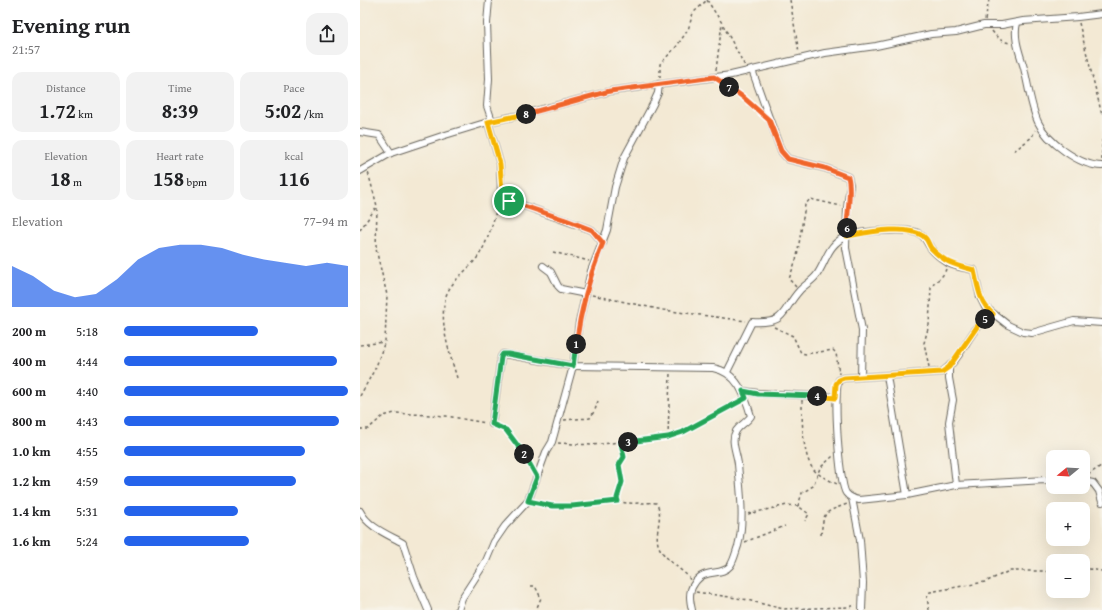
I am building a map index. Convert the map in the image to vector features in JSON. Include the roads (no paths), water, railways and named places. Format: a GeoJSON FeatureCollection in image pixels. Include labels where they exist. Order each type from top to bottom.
{"type":"FeatureCollection","features":[{"type":"Feature","properties":{"kind":"street"},"geometry":{"type":"LineString","coordinates":[[489,0],[489,78],[486,106],[500,164],[502,191],[505,199],[592,230],[603,243]]}},
{"type":"Feature","properties":{"kind":"street"},"geometry":{"type":"LineString","coordinates":[[360,171],[391,153],[490,122],[610,91],[714,77],[800,58],[876,46],[930,34],[956,32],[1023,21],[1102,14]]}},
{"type":"Feature","properties":{"kind":"street"},"geometry":{"type":"LineString","coordinates":[[1017,23],[1015,29],[1017,44],[1038,122],[1051,139],[1070,155],[1095,166],[1102,165]]}},
{"type":"Feature","properties":{"kind":"street"},"geometry":{"type":"LineString","coordinates":[[749,70],[781,151],[788,159],[825,168],[848,177],[850,185],[847,208],[846,248],[862,330],[861,377]]}},
{"type":"Feature","properties":{"kind":"street"},"geometry":{"type":"LineString","coordinates":[[458,610],[462,598],[486,561],[494,542],[508,521],[528,501],[546,452],[552,442],[573,366],[579,322],[595,262],[607,230],[615,187],[624,158],[658,94],[659,84]]}},
{"type":"Feature","properties":{"kind":"street"},"geometry":{"type":"LineString","coordinates":[[360,132],[378,135],[391,153]]}},
{"type":"Feature","properties":{"kind":"street"},"geometry":{"type":"LineString","coordinates":[[727,372],[752,322],[768,323],[776,321],[782,316],[800,290],[816,276],[827,252],[847,236],[876,231],[910,231],[921,234],[927,239],[930,247],[948,263],[974,270],[980,297],[985,307],[993,314],[1023,332],[1032,333],[1074,321],[1102,323]]}},
{"type":"Feature","properties":{"kind":"street"},"geometry":{"type":"LineString","coordinates":[[543,266],[551,272],[558,286],[561,288],[586,294]]}},
{"type":"Feature","properties":{"kind":"street"},"geometry":{"type":"LineString","coordinates":[[862,610],[863,583],[860,540],[852,500],[844,488],[835,398],[836,384],[839,380],[861,377],[942,372],[949,367],[979,324],[993,314]]}},
{"type":"Feature","properties":{"kind":"street"},"geometry":{"type":"LineString","coordinates":[[492,424],[501,357],[503,354],[573,366],[713,368],[727,372],[743,391],[751,416],[736,431],[734,445],[738,461],[741,516],[738,544],[730,565],[726,569],[702,574],[691,588],[690,601],[692,610]]}},
{"type":"Feature","properties":{"kind":"street"},"geometry":{"type":"LineString","coordinates":[[949,367],[949,378],[953,400],[949,422],[956,485]]}},
{"type":"Feature","properties":{"kind":"street"},"geometry":{"type":"LineString","coordinates":[[886,376],[907,496]]}},
{"type":"Feature","properties":{"kind":"street"},"geometry":{"type":"LineString","coordinates":[[743,391],[758,394],[802,395],[835,398]]}},
{"type":"Feature","properties":{"kind":"street"},"geometry":{"type":"LineString","coordinates":[[852,500],[907,496],[956,485],[1046,480]]}},
{"type":"Feature","properties":{"kind":"street"},"geometry":{"type":"LineString","coordinates":[[1090,482],[1099,491],[1102,502]]}},
{"type":"Feature","properties":{"kind":"street"},"geometry":{"type":"LineString","coordinates":[[360,511],[365,520],[375,528],[403,543],[414,577],[428,610]]}}]}
